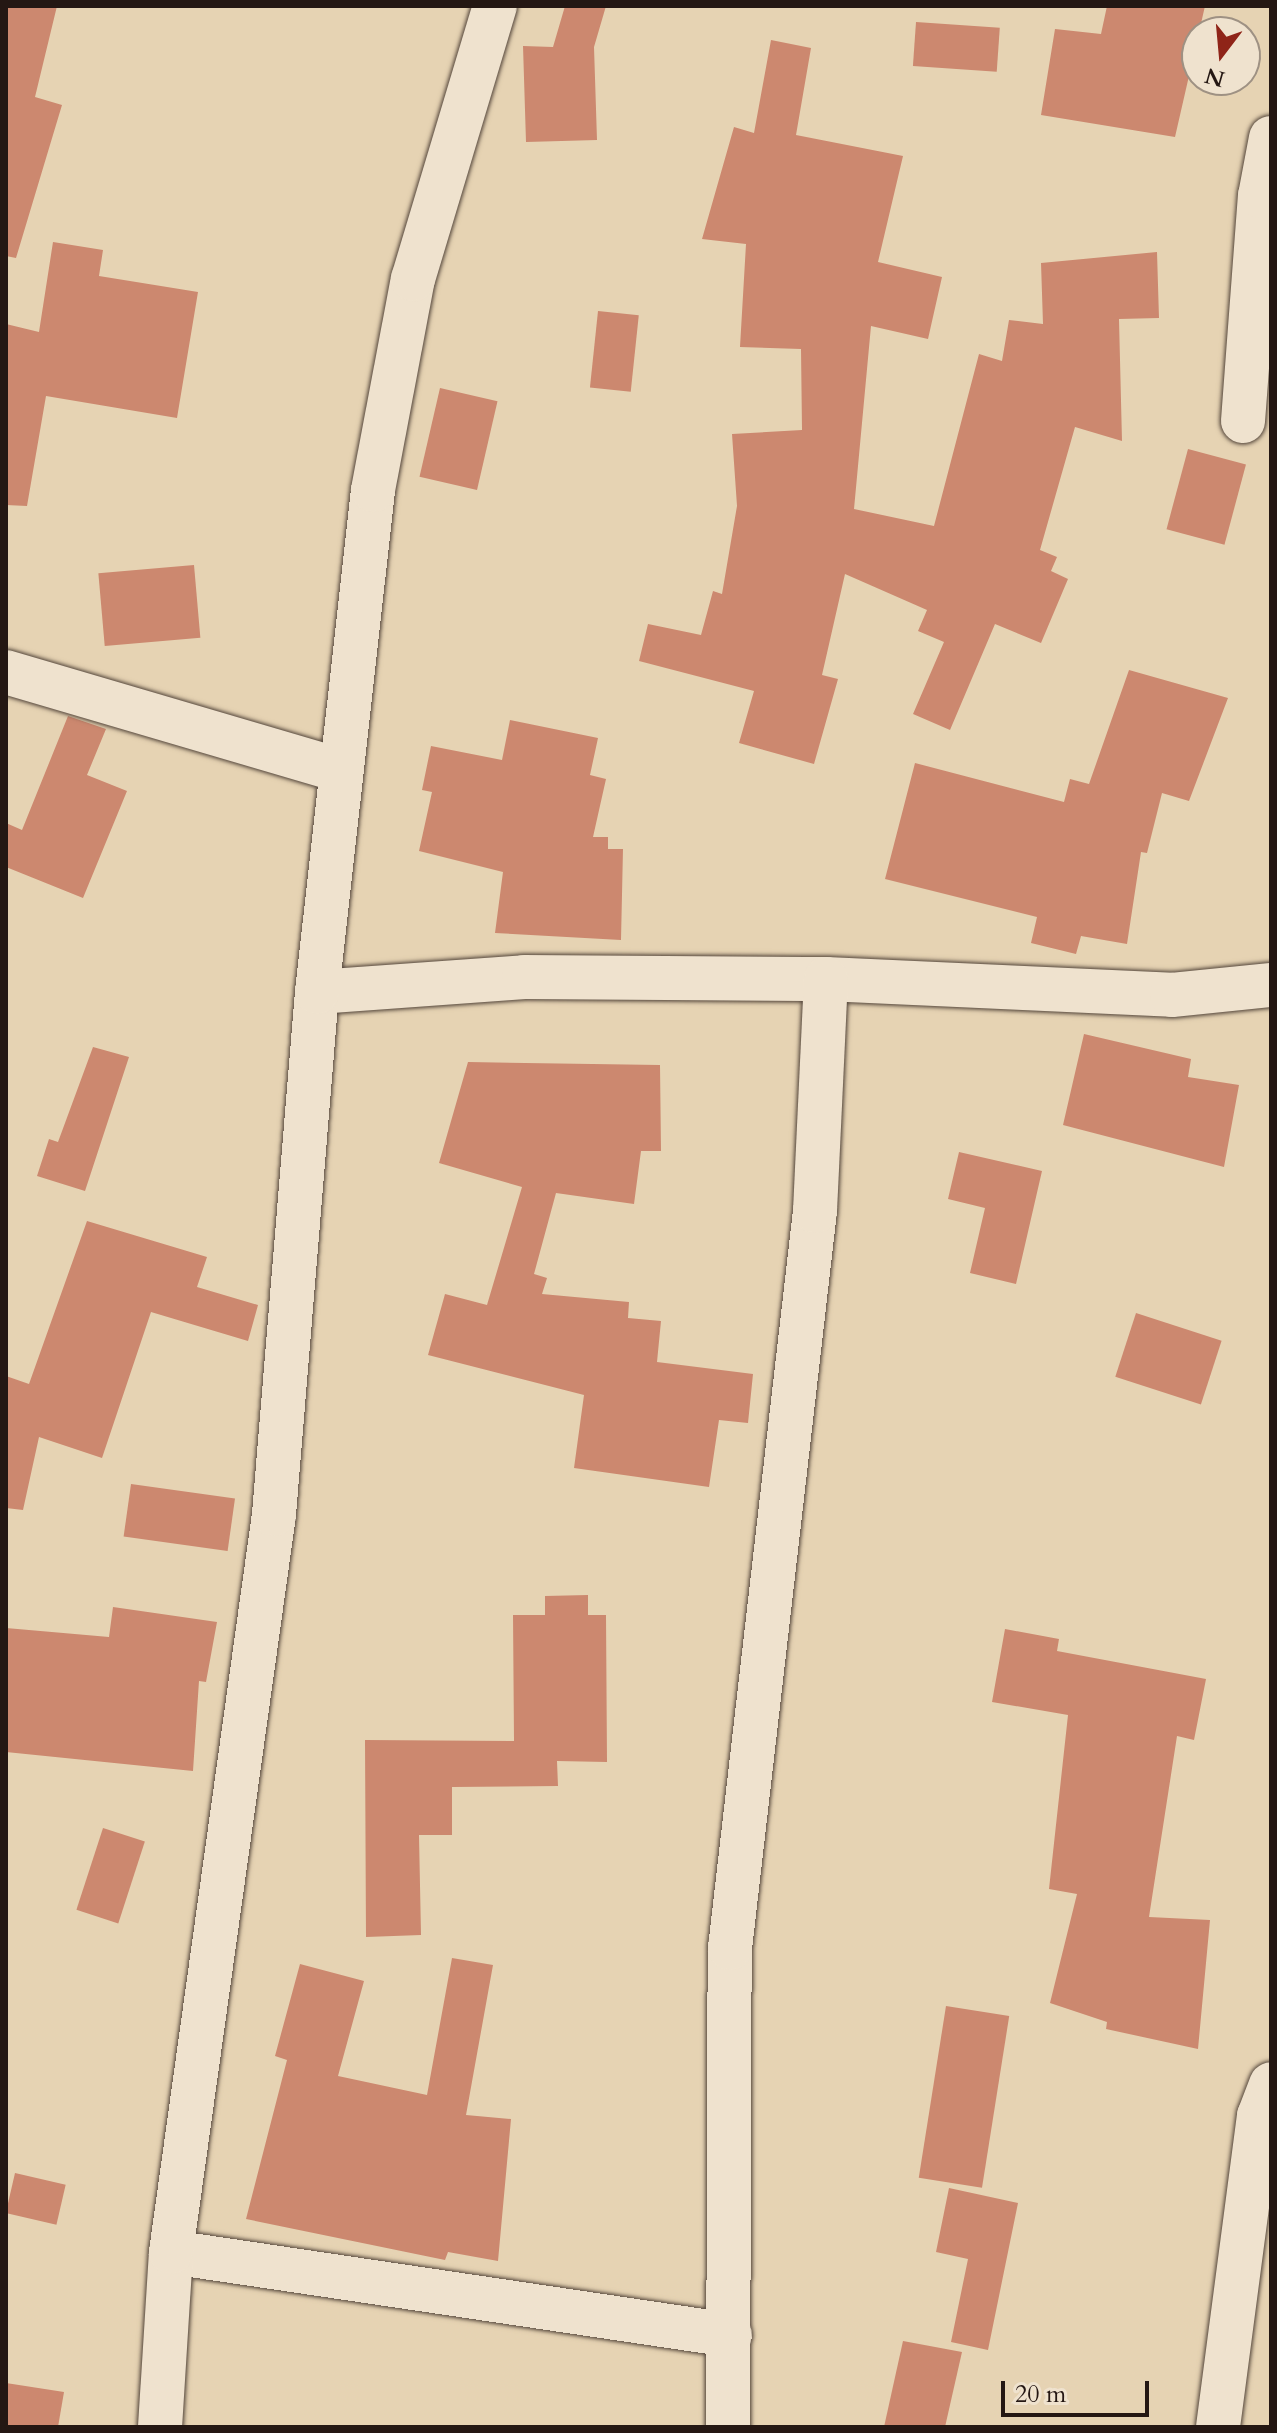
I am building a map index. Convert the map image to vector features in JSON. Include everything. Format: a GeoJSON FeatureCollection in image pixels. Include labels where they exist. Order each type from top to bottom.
{"type":"FeatureCollection","features":[{"type":"Feature","properties":{"kind":"street"},"geometry":{"type":"LineString","coordinates":[[160,2427],[171,2252],[274,1514],[317,992],[339,770],[373,490],[413,279],[495,6]]}},
{"type":"Feature","properties":{"kind":"street"},"geometry":{"type":"LineString","coordinates":[[1243,421],[1271,138]]}},
{"type":"Feature","properties":{"kind":"street"},"geometry":{"type":"LineString","coordinates":[[6,672],[339,770]]}},
{"type":"Feature","properties":{"kind":"street"},"geometry":{"type":"LineString","coordinates":[[317,992],[524,977],[826,979],[1172,995],[1271,985]]}},
{"type":"Feature","properties":{"kind":"street"},"geometry":{"type":"LineString","coordinates":[[728,2427],[730,1948],[815,1211],[826,979]]}},
{"type":"Feature","properties":{"kind":"street"},"geometry":{"type":"LineString","coordinates":[[1218,2427],[1259,2116],[1271,2084]]}},
{"type":"Feature","properties":{"kind":"street"},"geometry":{"type":"LineString","coordinates":[[171,2252],[730,2335]]}},
{"type":"Feature","properties":{"kind":"building"},"geometry":{"type":"Polygon","coordinates":[[[6,6],[57,6],[35,97],[62,105],[16,258],[6,256],[6,6]]]}},
{"type":"Feature","properties":{"kind":"building"},"geometry":{"type":"Polygon","coordinates":[[[565,6],[606,6],[594,47],[597,140],[526,142],[523,46],[553,47],[565,6]]]}},
{"type":"Feature","properties":{"kind":"building"},"geometry":{"type":"Polygon","coordinates":[[[1107,6],[1205,6],[1203,16],[1181,16],[1181,96],[1184,96],[1175,137],[1041,115],[1055,29],[1101,34],[1107,6]]]}},
{"type":"Feature","properties":{"kind":"building"},"geometry":{"type":"Polygon","coordinates":[[[916,22],[1000,28],[997,72],[913,66],[916,22]]]}},
{"type":"Feature","properties":{"kind":"building"},"geometry":{"type":"Polygon","coordinates":[[[771,40],[811,48],[796,135],[903,156],[878,262],[942,277],[928,339],[871,326],[854,509],[934,526],[979,354],[1002,361],[1009,320],[1043,324],[1041,263],[1157,252],[1159,318],[1119,319],[1122,441],[1075,427],[1040,550],[1057,557],[1051,571],[1068,579],[1041,643],[995,624],[950,730],[913,714],[944,642],[918,631],[927,610],[845,574],[822,675],[838,679],[814,764],[739,743],[754,691],[639,661],[648,624],[701,635],[713,591],[722,594],[737,506],[732,434],[802,430],[801,349],[740,347],[746,244],[702,239],[734,127],[754,133],[771,40]]]}},
{"type":"Feature","properties":{"kind":"building"},"geometry":{"type":"Polygon","coordinates":[[[53,242],[103,250],[99,276],[198,292],[177,418],[46,396],[27,506],[6,505],[6,324],[39,332],[53,242]]]}},
{"type":"Feature","properties":{"kind":"building"},"geometry":{"type":"Polygon","coordinates":[[[598,311],[639,315],[631,392],[590,388],[598,311]]]}},
{"type":"Feature","properties":{"kind":"building"},"geometry":{"type":"Polygon","coordinates":[[[440,388],[497,401],[477,490],[420,477],[440,388]]]}},
{"type":"Feature","properties":{"kind":"building"},"geometry":{"type":"Polygon","coordinates":[[[1188,449],[1246,465],[1224,545],[1167,529],[1188,449]]]}},
{"type":"Feature","properties":{"kind":"building"},"geometry":{"type":"Polygon","coordinates":[[[194,565],[200,638],[105,646],[98,573],[194,565]]]}},
{"type":"Feature","properties":{"kind":"building"},"geometry":{"type":"Polygon","coordinates":[[[1129,670],[1228,698],[1189,801],[1162,793],[1147,853],[1141,852],[1127,944],[1081,936],[1076,954],[1031,943],[1037,917],[885,879],[915,763],[1064,802],[1070,779],[1089,784],[1129,670]]]}},
{"type":"Feature","properties":{"kind":"building"},"geometry":{"type":"Polygon","coordinates":[[[68,716],[106,729],[87,775],[127,791],[83,898],[6,867],[6,823],[22,830],[68,716]]]}},
{"type":"Feature","properties":{"kind":"building"},"geometry":{"type":"Polygon","coordinates":[[[510,720],[598,738],[590,775],[606,779],[593,837],[608,837],[608,849],[623,849],[621,940],[495,933],[503,872],[419,851],[432,792],[422,790],[431,746],[502,760],[510,720]]]}},
{"type":"Feature","properties":{"kind":"building"},"geometry":{"type":"Polygon","coordinates":[[[1084,1034],[1191,1059],[1188,1077],[1239,1085],[1224,1167],[1063,1125],[1084,1034]]]}},
{"type":"Feature","properties":{"kind":"building"},"geometry":{"type":"Polygon","coordinates":[[[93,1047],[129,1057],[85,1191],[37,1176],[49,1139],[58,1142],[93,1047]]]}},
{"type":"Feature","properties":{"kind":"building"},"geometry":{"type":"Polygon","coordinates":[[[468,1062],[660,1065],[661,1151],[641,1151],[634,1204],[556,1193],[534,1274],[547,1278],[542,1294],[629,1302],[628,1318],[661,1321],[657,1362],[753,1374],[748,1423],[719,1420],[709,1487],[574,1468],[584,1395],[428,1355],[445,1294],[487,1305],[522,1187],[439,1163],[468,1062]]]}},
{"type":"Feature","properties":{"kind":"building"},"geometry":{"type":"Polygon","coordinates":[[[959,1152],[1042,1171],[1016,1284],[970,1273],[985,1208],[948,1199],[959,1152]]]}},
{"type":"Feature","properties":{"kind":"building"},"geometry":{"type":"Polygon","coordinates":[[[87,1221],[207,1257],[197,1287],[258,1305],[248,1341],[151,1312],[102,1458],[39,1437],[23,1510],[6,1508],[6,1376],[29,1384],[87,1221]]]}},
{"type":"Feature","properties":{"kind":"building"},"geometry":{"type":"Polygon","coordinates":[[[1136,1313],[1222,1341],[1201,1405],[1115,1377],[1136,1313]]]}},
{"type":"Feature","properties":{"kind":"building"},"geometry":{"type":"Polygon","coordinates":[[[131,1484],[235,1499],[228,1551],[124,1536],[131,1484]]]}},
{"type":"Feature","properties":{"kind":"building"},"geometry":{"type":"Polygon","coordinates":[[[588,1595],[588,1615],[606,1615],[607,1762],[557,1761],[558,1786],[452,1787],[452,1835],[419,1835],[421,1935],[366,1937],[365,1740],[514,1741],[513,1615],[545,1615],[545,1596],[588,1595]]]}},
{"type":"Feature","properties":{"kind":"building"},"geometry":{"type":"Polygon","coordinates":[[[113,1607],[217,1622],[206,1682],[199,1681],[193,1771],[6,1752],[6,1628],[109,1637],[113,1607]]]}},
{"type":"Feature","properties":{"kind":"building"},"geometry":{"type":"Polygon","coordinates":[[[1005,1629],[1059,1639],[1057,1651],[1206,1679],[1194,1740],[1177,1736],[1149,1917],[1210,1920],[1198,2049],[1106,2029],[1107,2022],[1050,2003],[1077,1894],[1049,1889],[1068,1715],[992,1702],[1005,1629]]]}},
{"type":"Feature","properties":{"kind":"building"},"geometry":{"type":"Polygon","coordinates":[[[103,1828],[145,1842],[118,1923],[76,1910],[103,1828]]]}},
{"type":"Feature","properties":{"kind":"building"},"geometry":{"type":"Polygon","coordinates":[[[452,1958],[493,1965],[466,2115],[511,2119],[498,2261],[448,2252],[445,2260],[246,2219],[287,2060],[275,2056],[300,1964],[364,1981],[338,2076],[427,2095],[452,1958]]]}},
{"type":"Feature","properties":{"kind":"building"},"geometry":{"type":"Polygon","coordinates":[[[946,2006],[1009,2016],[982,2188],[919,2178],[946,2006]]]}},
{"type":"Feature","properties":{"kind":"building"},"geometry":{"type":"Polygon","coordinates":[[[15,2173],[66,2185],[56,2225],[6,2213],[15,2173]]]}},
{"type":"Feature","properties":{"kind":"building"},"geometry":{"type":"Polygon","coordinates":[[[949,2188],[1018,2203],[988,2350],[951,2342],[968,2259],[936,2252],[949,2188]]]}},
{"type":"Feature","properties":{"kind":"building"},"geometry":{"type":"Polygon","coordinates":[[[903,2341],[962,2352],[945,2427],[884,2427],[903,2341]]]}},
{"type":"Feature","properties":{"kind":"building"},"geometry":{"type":"Polygon","coordinates":[[[6,2383],[64,2392],[58,2427],[6,2427],[6,2383]]]}}]}
